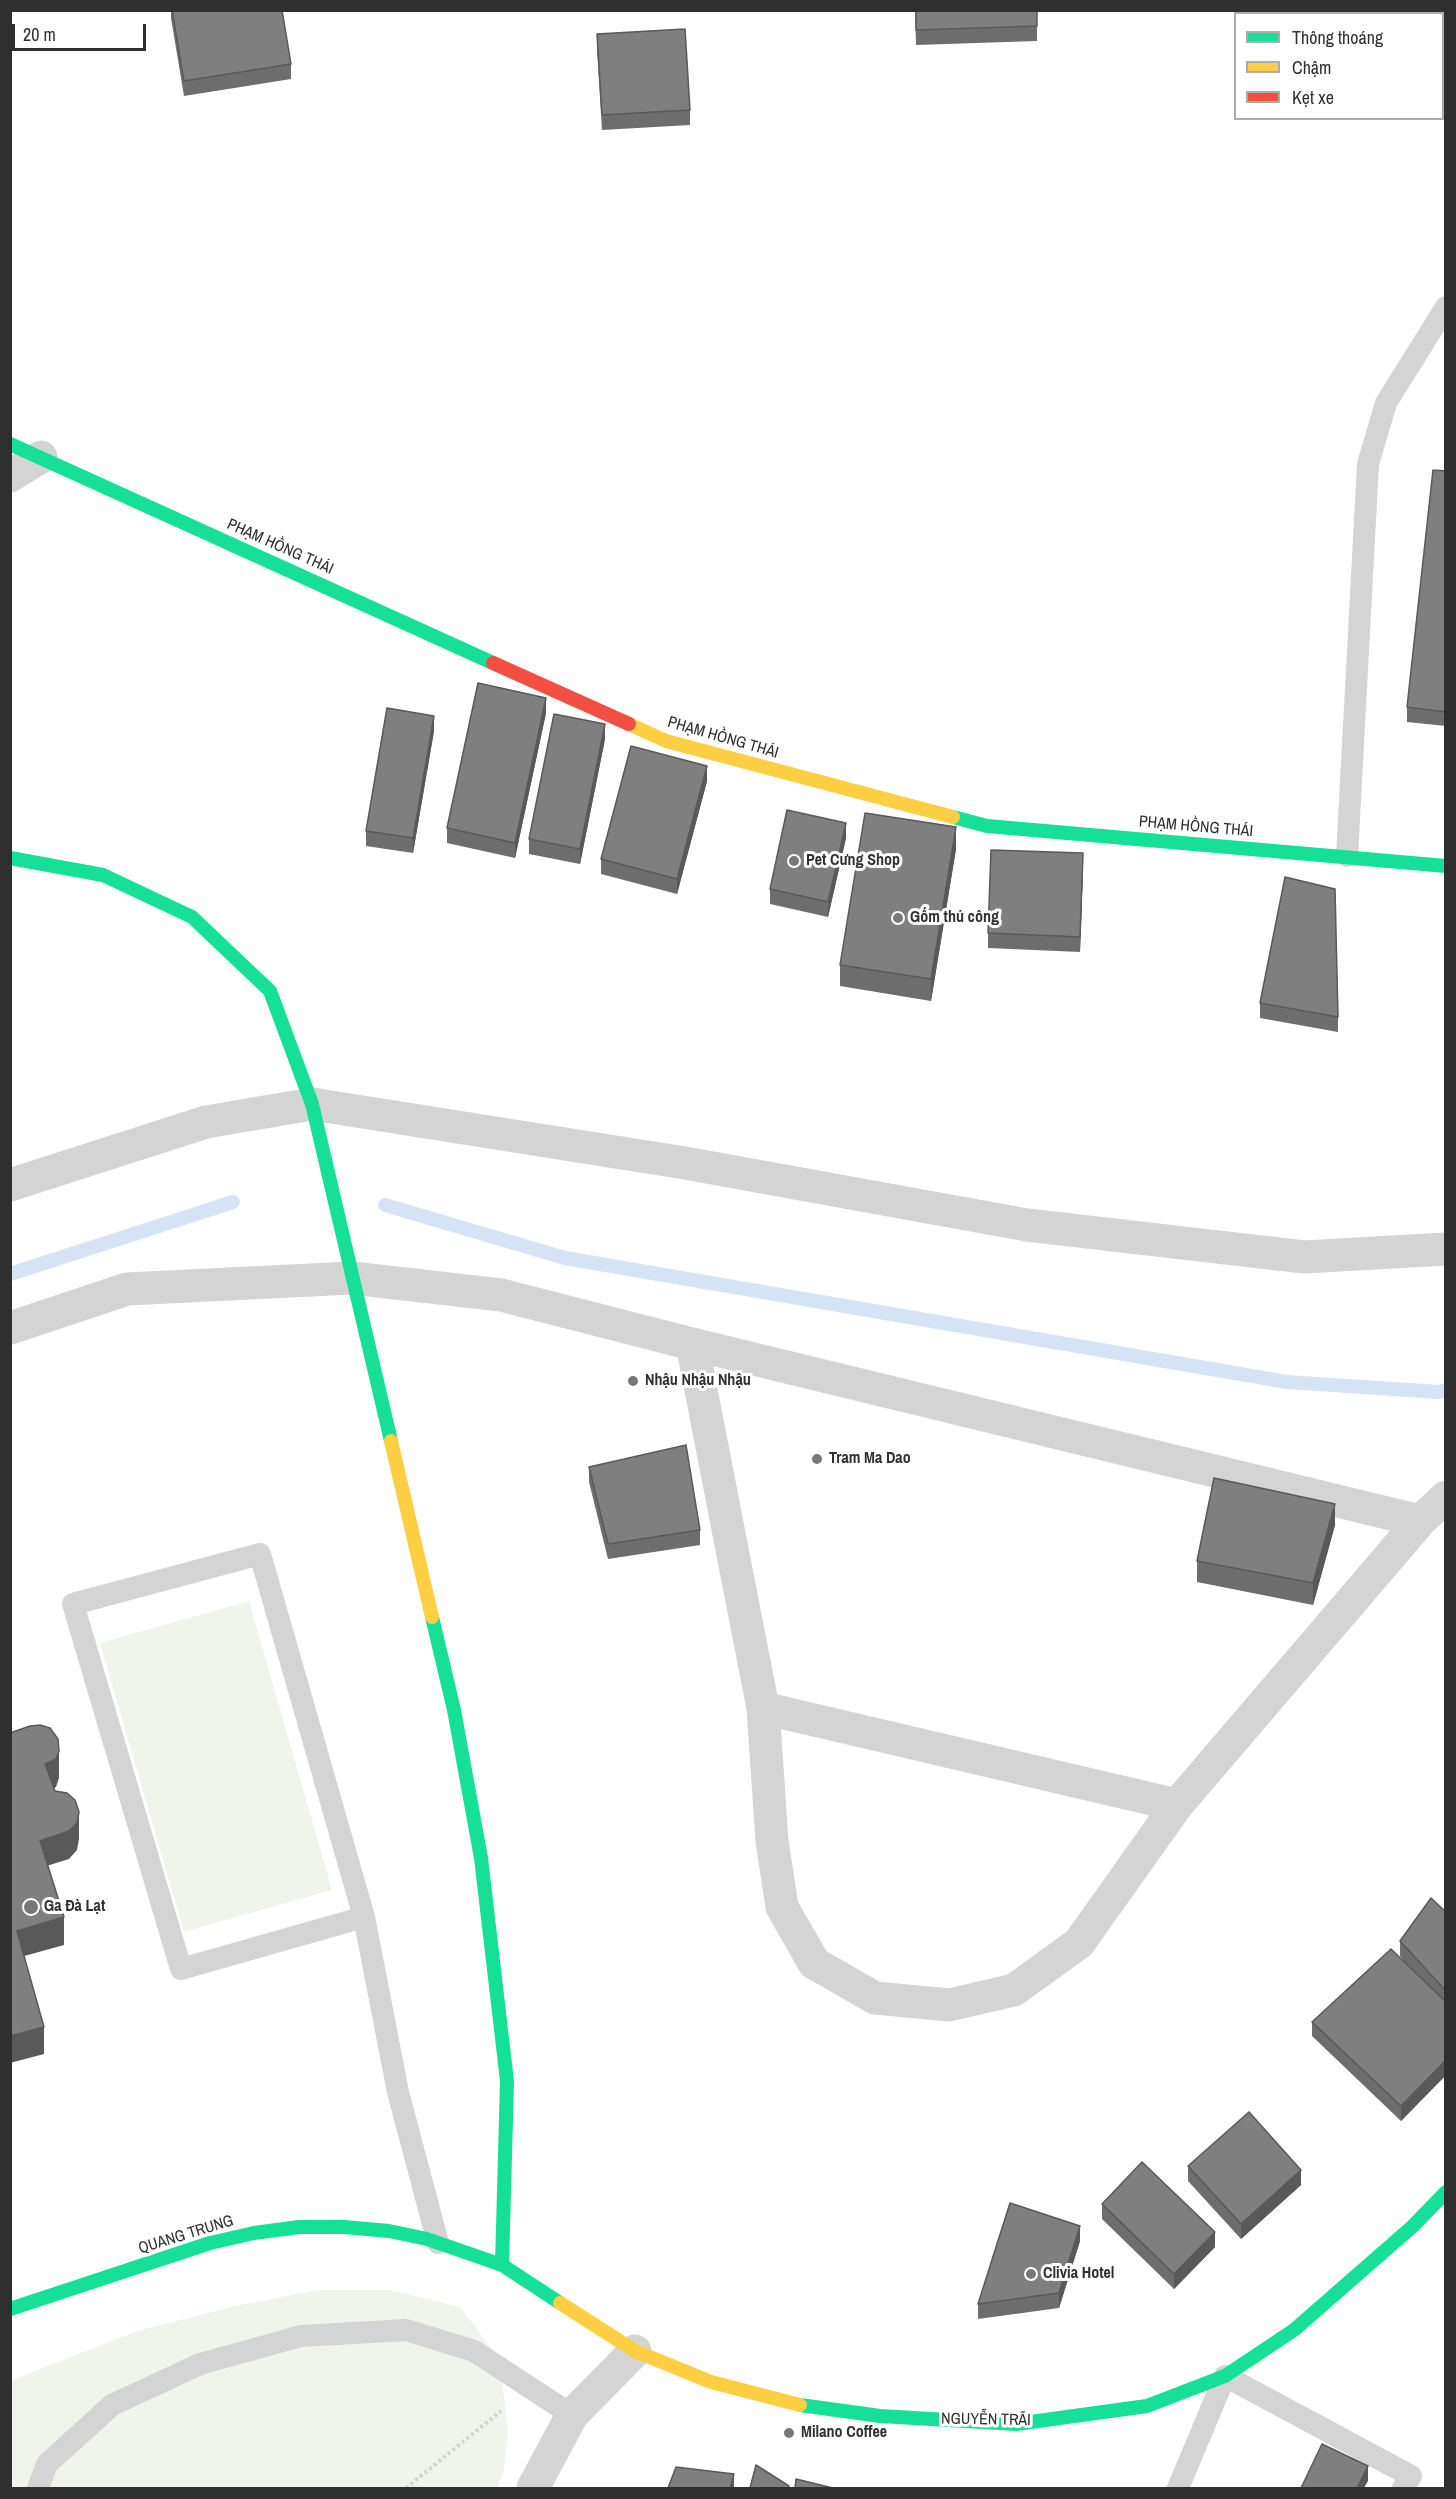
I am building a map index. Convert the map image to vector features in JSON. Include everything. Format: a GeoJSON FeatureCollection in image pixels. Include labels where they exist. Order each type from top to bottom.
{"type":"FeatureCollection","features":[{"type":"Feature","properties":{"kind":"street","name":"PHẠM HỒNG THÁI"},"geometry":{"type":"LineString","coordinates":[[10,444],[666,741],[987,826],[1446,866]]}},
{"type":"Feature","properties":{"kind":"street"},"geometry":{"type":"LineString","coordinates":[[10,476],[41,457]]}},
{"type":"Feature","properties":{"kind":"street"},"geometry":{"type":"LineString","coordinates":[[10,858],[103,875],[192,916],[270,991],[312,1104],[454,1710],[481,1858],[507,2081],[502,2265]]}},
{"type":"Feature","properties":{"kind":"street"},"geometry":{"type":"LineString","coordinates":[[10,1185],[206,1122],[312,1104],[685,1163],[1027,1225],[1304,1257],[1446,1249]]}},
{"type":"Feature","properties":{"kind":"street"},"geometry":{"type":"LineString","coordinates":[[10,1328],[127,1289],[352,1278],[501,1294],[692,1344],[1420,1521]]}},
{"type":"Feature","properties":{"kind":"street"},"geometry":{"type":"LineString","coordinates":[[692,1344],[763,1707],[772,1841],[782,1907],[814,1963],[875,1998],[949,2005],[1014,1990],[1079,1943],[1178,1805],[1420,1521],[1446,1497]]}},
{"type":"Feature","properties":{"kind":"street"},"geometry":{"type":"LineString","coordinates":[[763,1707],[1178,1805]]}},
{"type":"Feature","properties":{"kind":"street","name":"NGUYỄN TRÃI"},"geometry":{"type":"LineString","coordinates":[[635,2351],[711,2382],[812,2408],[880,2416],[1016,2424],[1147,2406],[1225,2376],[1294,2330],[1413,2226],[1446,2192]]}},
{"type":"Feature","properties":{"kind":"street","name":"QUANG TRUNG"},"geometry":{"type":"LineString","coordinates":[[10,2309],[210,2242],[299,2227],[344,2227],[389,2231],[438,2242],[502,2265],[635,2351]]}},
{"type":"Feature","properties":{"kind":"street"},"geometry":{"type":"LineString","coordinates":[[533,2488],[572,2415],[635,2351]]}},
{"type":"Feature","properties":{"kind":"lane"},"geometry":{"type":"LineString","coordinates":[[1347,856],[1368,464],[1386,404],[1446,307]]}},
{"type":"Feature","properties":{"kind":"lane"},"geometry":{"type":"LineString","coordinates":[[364,1917],[181,1970],[73,1604],[260,1554],[364,1917],[398,2092],[438,2242]]}},
{"type":"Feature","properties":{"kind":"lane"},"geometry":{"type":"LineString","coordinates":[[38,2488],[47,2463],[112,2405],[200,2364],[301,2336],[406,2330],[474,2351],[572,2415]]}},
{"type":"Feature","properties":{"kind":"lane"},"geometry":{"type":"LineString","coordinates":[[1178,2488],[1225,2376],[1411,2476],[1403,2488]]}},
{"type":"Feature","properties":{"kind":"path"},"geometry":{"type":"LineString","coordinates":[[406,2488],[530,2387]]}},
{"type":"Feature","properties":{"kind":"shaded area"},"geometry":{"type":"Polygon","coordinates":[[[249,1601],[332,1890],[184,1932],[100,1643],[249,1601]]]}},
{"type":"Feature","properties":{"kind":"shaded area"},"geometry":{"type":"Polygon","coordinates":[[[318,2290],[390,2290],[460,2307],[491,2348],[503,2388],[508,2432],[503,2475],[497,2488],[11,2488],[10,2381],[137,2331],[235,2306],[318,2290]]]}},
{"type":"Feature","properties":{"kind":"building"},"geometry":{"type":"Polygon","coordinates":[[[172,10],[282,10],[291,64],[184,81],[172,10]]]}},
{"type":"Feature","properties":{"kind":"building"},"geometry":{"type":"Polygon","coordinates":[[[916,10],[1037,10],[1037,26],[916,30],[916,10]]]}},
{"type":"Feature","properties":{"kind":"building"},"geometry":{"type":"Polygon","coordinates":[[[685,29],[690,110],[602,115],[597,34],[685,29]]]}},
{"type":"Feature","properties":{"kind":"building"},"geometry":{"type":"Polygon","coordinates":[[[1433,470],[1446,471],[1446,712],[1407,707],[1433,470]]]}},
{"type":"Feature","properties":{"kind":"building"},"geometry":{"type":"Polygon","coordinates":[[[478,683],[546,698],[515,843],[447,828],[478,683]]]}},
{"type":"Feature","properties":{"kind":"building"},"geometry":{"type":"Polygon","coordinates":[[[387,708],[434,716],[413,838],[366,831],[387,708]]]}},
{"type":"Feature","properties":{"kind":"building"},"geometry":{"type":"Polygon","coordinates":[[[554,714],[605,724],[580,849],[529,839],[554,714]]]}},
{"type":"Feature","properties":{"kind":"building"},"geometry":{"type":"Polygon","coordinates":[[[631,746],[707,766],[677,879],[601,859],[631,746]]]}},
{"type":"Feature","properties":{"kind":"building"},"geometry":{"type":"Polygon","coordinates":[[[787,810],[846,823],[828,902],[770,889],[787,810]]]}},
{"type":"Feature","properties":{"kind":"building","name":"Gốm thủ công"},"geometry":{"type":"Polygon","coordinates":[[[865,813],[956,827],[931,979],[840,965],[865,813]]]}},
{"type":"Feature","properties":{"kind":"building"},"geometry":{"type":"Polygon","coordinates":[[[991,850],[1083,853],[1080,937],[988,933],[991,850]]]}},
{"type":"Feature","properties":{"kind":"building"},"geometry":{"type":"Polygon","coordinates":[[[1285,877],[1335,889],[1338,1017],[1260,1003],[1285,877]]]}},
{"type":"Feature","properties":{"kind":"building"},"geometry":{"type":"Polygon","coordinates":[[[686,1445],[700,1530],[608,1544],[589,1467],[686,1445]]]}},
{"type":"Feature","properties":{"kind":"building"},"geometry":{"type":"Polygon","coordinates":[[[1214,1478],[1335,1504],[1313,1583],[1197,1561],[1214,1478]]]}},
{"type":"Feature","properties":{"kind":"building","name":"Ga Đà Lạt"},"geometry":{"type":"Polygon","coordinates":[[[40,1725],[50,1728],[58,1739],[59,1751],[56,1759],[45,1764],[55,1791],[67,1793],[75,1800],[79,1812],[77,1823],[69,1831],[40,1841],[64,1917],[17,1931],[44,2027],[10,2036],[10,1733],[40,1725]]]}},
{"type":"Feature","properties":{"kind":"building"},"geometry":{"type":"Polygon","coordinates":[[[1431,1898],[1446,1912],[1446,1991],[1400,1941],[1431,1898]]]}},
{"type":"Feature","properties":{"kind":"building"},"geometry":{"type":"Polygon","coordinates":[[[1391,1949],[1446,2002],[1446,2060],[1401,2106],[1312,2022],[1391,1949]]]}},
{"type":"Feature","properties":{"kind":"building"},"geometry":{"type":"Polygon","coordinates":[[[1249,2112],[1301,2170],[1241,2224],[1188,2166],[1249,2112]]]}},
{"type":"Feature","properties":{"kind":"building"},"geometry":{"type":"Polygon","coordinates":[[[1142,2162],[1215,2232],[1174,2274],[1102,2204],[1142,2162]]]}},
{"type":"Feature","properties":{"kind":"building","name":"Clivia Hotel"},"geometry":{"type":"Polygon","coordinates":[[[1010,2203],[1080,2226],[1059,2293],[978,2304],[1010,2203]]]}},
{"type":"Feature","properties":{"kind":"building"},"geometry":{"type":"Polygon","coordinates":[[[1322,2444],[1368,2466],[1357,2488],[1301,2488],[1322,2444]]]}},
{"type":"Feature","properties":{"kind":"building"},"geometry":{"type":"Polygon","coordinates":[[[756,2465],[789,2486],[788,2488],[750,2488],[756,2465]]]}},
{"type":"Feature","properties":{"kind":"building"},"geometry":{"type":"Polygon","coordinates":[[[676,2467],[734,2474],[730,2488],[668,2488],[676,2467]]]}},
{"type":"Feature","properties":{"kind":"building"},"geometry":{"type":"Polygon","coordinates":[[[796,2479],[833,2488],[795,2488],[796,2479]]]}},
{"type":"Feature","properties":{"kind":"waterway"},"geometry":{"type":"LineString","coordinates":[[10,1274],[233,1202]]}},
{"type":"Feature","properties":{"kind":"waterway"},"geometry":{"type":"LineString","coordinates":[[385,1205],[565,1258],[1287,1382],[1439,1392],[1446,1390]]}},
{"type":"Feature","properties":{"kind":"traffic: fast"},"geometry":{"type":"LineString","coordinates":[[10,444],[493,663]]}},
{"type":"Feature","properties":{"kind":"traffic: fast"},"geometry":{"type":"LineString","coordinates":[[953,817],[987,826],[1446,866]]}},
{"type":"Feature","properties":{"kind":"traffic: fast"},"geometry":{"type":"LineString","coordinates":[[10,858],[103,875],[192,917],[270,991],[312,1104],[391,1441]]}},
{"type":"Feature","properties":{"kind":"traffic: fast"},"geometry":{"type":"LineString","coordinates":[[432,1617],[454,1710],[481,1858],[507,2081],[502,2265]]}},
{"type":"Feature","properties":{"kind":"traffic: fast"},"geometry":{"type":"LineString","coordinates":[[800,2405],[880,2416],[1016,2424],[1147,2406],[1225,2376],[1294,2330],[1413,2226],[1446,2192]]}},
{"type":"Feature","properties":{"kind":"traffic: fast"},"geometry":{"type":"LineString","coordinates":[[10,2309],[210,2243],[254,2233],[299,2227],[344,2227],[389,2231],[427,2239],[502,2265],[560,2303]]}},
{"type":"Feature","properties":{"kind":"traffic: slow"},"geometry":{"type":"LineString","coordinates":[[629,724],[666,741],[953,817]]}},
{"type":"Feature","properties":{"kind":"traffic: slow"},"geometry":{"type":"LineString","coordinates":[[391,1441],[432,1617]]}},
{"type":"Feature","properties":{"kind":"traffic: slow"},"geometry":{"type":"LineString","coordinates":[[560,2303],[635,2351],[711,2382],[800,2405]]}},
{"type":"Feature","properties":{"kind":"traffic: jam"},"geometry":{"type":"LineString","coordinates":[[493,663],[629,724]]}},
{"type":"Feature","properties":{"kind":"place","name":"Pet Cưng Shop"},"geometry":{"type":"Point","coordinates":[794,861]}},
{"type":"Feature","properties":{"kind":"place","name":"Gốm thủ công"},"geometry":{"type":"Point","coordinates":[898,918]}},
{"type":"Feature","properties":{"kind":"place","name":"Nhậu Nhậu Nhậu"},"geometry":{"type":"Point","coordinates":[633,1381]}},
{"type":"Feature","properties":{"kind":"place","name":"Tram Ma Dao"},"geometry":{"type":"Point","coordinates":[817,1459]}},
{"type":"Feature","properties":{"kind":"place","name":"Ga Đà Lạt"},"geometry":{"type":"Point","coordinates":[31,1907]}},
{"type":"Feature","properties":{"kind":"place","name":"Clivia Hotel"},"geometry":{"type":"Point","coordinates":[1031,2274]}},
{"type":"Feature","properties":{"kind":"place","name":"Milano Coffee"},"geometry":{"type":"Point","coordinates":[789,2433]}}]}
